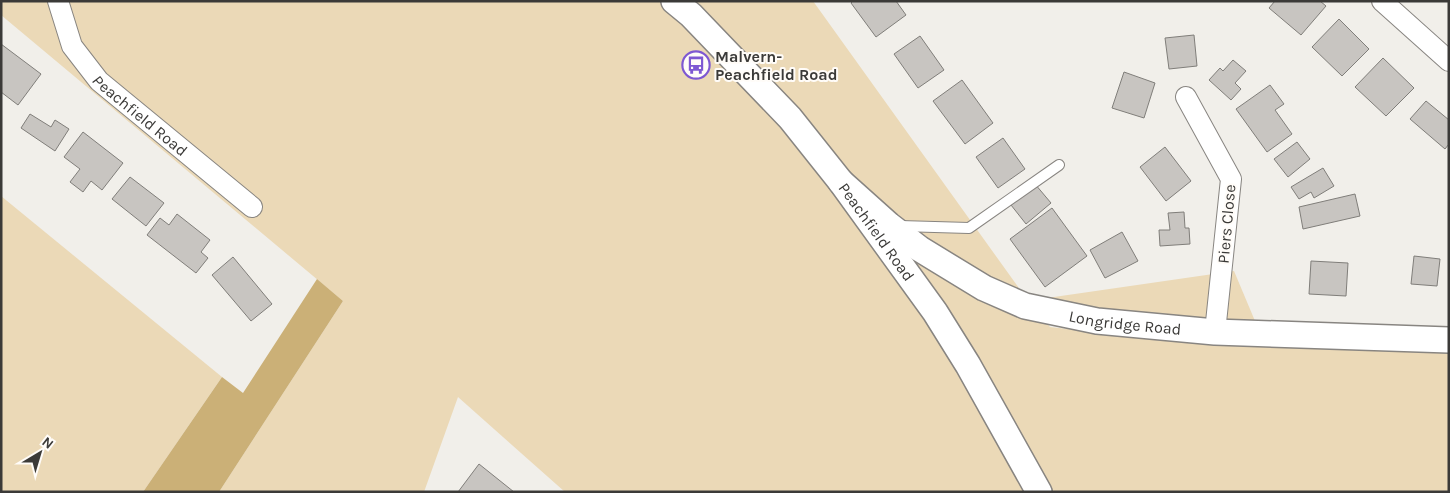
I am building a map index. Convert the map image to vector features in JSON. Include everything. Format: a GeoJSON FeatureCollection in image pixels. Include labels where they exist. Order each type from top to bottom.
{"type":"FeatureCollection","features":[{"type":"Feature","properties":{"kind":"street","name":"Peachfield Road"},"geometry":{"type":"LineString","coordinates":[[58,1],[72,46],[99,81],[252,208]]}},
{"type":"Feature","properties":{"kind":"street","name":"Peachfield Road"},"geometry":{"type":"LineString","coordinates":[[674,1],[691,15],[790,118],[841,182],[935,312],[968,365],[1039,492]]}},
{"type":"Feature","properties":{"kind":"street"},"geometry":{"type":"LineString","coordinates":[[1382,1],[1449,61]]}},
{"type":"Feature","properties":{"kind":"street","name":"Piers Close"},"geometry":{"type":"LineString","coordinates":[[1186,97],[1231,179],[1215,332]]}},
{"type":"Feature","properties":{"kind":"street","name":"Longridge Road"},"geometry":{"type":"LineString","coordinates":[[841,182],[889,225],[920,249],[984,288],[1025,306],[1097,321],[1215,332],[1449,340]]}},
{"type":"Feature","properties":{"kind":"lane"},"geometry":{"type":"LineString","coordinates":[[889,225],[969,228],[1059,165]]}},
{"type":"Feature","properties":{"kind":"shaded area"},"geometry":{"type":"Polygon","coordinates":[[[1,1],[813,1],[1021,291],[1050,327],[1199,344],[1449,353],[1449,492],[565,492],[458,397],[424,492],[219,492],[343,301],[1,15],[1,1]]]}},
{"type":"Feature","properties":{"kind":"shaded area"},"geometry":{"type":"Polygon","coordinates":[[[1,196],[222,377],[143,492],[1,492],[1,196]]]}},
{"type":"Feature","properties":{"kind":"shaded area"},"geometry":{"type":"Polygon","coordinates":[[[1234,271],[1255,321],[1194,318],[1060,305],[1047,298],[1234,271]]]}},
{"type":"Feature","properties":{"kind":"shaded area"},"geometry":{"type":"Polygon","coordinates":[[[317,279],[343,301],[219,492],[143,492],[222,377],[243,393],[317,279]]]}},
{"type":"Feature","properties":{"kind":"building"},"geometry":{"type":"Polygon","coordinates":[[[853,1],[896,1],[906,15],[876,37],[851,3],[853,1]]]}},
{"type":"Feature","properties":{"kind":"building"},"geometry":{"type":"Polygon","coordinates":[[[1275,1],[1320,1],[1326,6],[1301,35],[1269,8],[1275,1]]]}},
{"type":"Feature","properties":{"kind":"building"},"geometry":{"type":"Polygon","coordinates":[[[1339,19],[1369,49],[1342,76],[1312,47],[1339,19]]]}},
{"type":"Feature","properties":{"kind":"building"},"geometry":{"type":"Polygon","coordinates":[[[1194,35],[1197,66],[1169,69],[1165,38],[1194,35]]]}},
{"type":"Feature","properties":{"kind":"building"},"geometry":{"type":"Polygon","coordinates":[[[920,36],[944,70],[918,88],[894,54],[920,36]]]}},
{"type":"Feature","properties":{"kind":"building"},"geometry":{"type":"Polygon","coordinates":[[[1,44],[41,74],[18,105],[1,92],[1,44]]]}},
{"type":"Feature","properties":{"kind":"building"},"geometry":{"type":"Polygon","coordinates":[[[1383,58],[1414,88],[1386,116],[1355,87],[1383,58]]]}},
{"type":"Feature","properties":{"kind":"building"},"geometry":{"type":"Polygon","coordinates":[[[1233,60],[1246,71],[1235,83],[1241,89],[1231,100],[1209,80],[1220,68],[1223,71],[1233,60]]]}},
{"type":"Feature","properties":{"kind":"building"},"geometry":{"type":"Polygon","coordinates":[[[1124,72],[1155,83],[1144,118],[1112,108],[1124,72]]]}},
{"type":"Feature","properties":{"kind":"building"},"geometry":{"type":"Polygon","coordinates":[[[962,80],[993,123],[965,144],[933,101],[962,80]]]}},
{"type":"Feature","properties":{"kind":"building"},"geometry":{"type":"Polygon","coordinates":[[[1270,85],[1284,104],[1275,110],[1292,134],[1267,152],[1236,109],[1270,85]]]}},
{"type":"Feature","properties":{"kind":"building"},"geometry":{"type":"Polygon","coordinates":[[[1426,101],[1449,120],[1449,144],[1445,149],[1410,119],[1426,101]]]}},
{"type":"Feature","properties":{"kind":"building"},"geometry":{"type":"Polygon","coordinates":[[[30,114],[51,127],[55,120],[69,129],[55,151],[21,128],[30,114]]]}},
{"type":"Feature","properties":{"kind":"building"},"geometry":{"type":"Polygon","coordinates":[[[83,132],[123,163],[102,190],[91,181],[83,192],[70,182],[80,169],[64,157],[83,132]]]}},
{"type":"Feature","properties":{"kind":"building"},"geometry":{"type":"Polygon","coordinates":[[[1003,138],[1025,169],[998,188],[976,157],[1003,138]]]}},
{"type":"Feature","properties":{"kind":"building"},"geometry":{"type":"Polygon","coordinates":[[[1297,142],[1310,159],[1288,177],[1274,159],[1297,142]]]}},
{"type":"Feature","properties":{"kind":"building"},"geometry":{"type":"Polygon","coordinates":[[[1165,147],[1191,181],[1166,201],[1140,167],[1165,147]]]}},
{"type":"Feature","properties":{"kind":"building"},"geometry":{"type":"Polygon","coordinates":[[[1323,168],[1334,186],[1314,198],[1311,192],[1299,199],[1291,187],[1323,168]]]}},
{"type":"Feature","properties":{"kind":"building"},"geometry":{"type":"Polygon","coordinates":[[[130,177],[164,203],[146,226],[112,199],[130,177]]]}},
{"type":"Feature","properties":{"kind":"building"},"geometry":{"type":"Polygon","coordinates":[[[1035,184],[1051,203],[1026,224],[1011,205],[1035,184]]]}},
{"type":"Feature","properties":{"kind":"building"},"geometry":{"type":"Polygon","coordinates":[[[1355,194],[1360,216],[1303,229],[1299,207],[1355,194]]]}},
{"type":"Feature","properties":{"kind":"building"},"geometry":{"type":"Polygon","coordinates":[[[1052,208],[1087,256],[1045,287],[1010,239],[1052,208]]]}},
{"type":"Feature","properties":{"kind":"building"},"geometry":{"type":"Polygon","coordinates":[[[1184,212],[1185,228],[1189,228],[1190,244],[1160,246],[1159,230],[1170,230],[1168,213],[1184,212]]]}},
{"type":"Feature","properties":{"kind":"building"},"geometry":{"type":"Polygon","coordinates":[[[177,214],[210,240],[201,252],[208,258],[196,273],[147,235],[160,218],[169,225],[177,214]]]}},
{"type":"Feature","properties":{"kind":"building"},"geometry":{"type":"Polygon","coordinates":[[[1122,232],[1138,261],[1105,278],[1090,250],[1122,232]]]}},
{"type":"Feature","properties":{"kind":"building"},"geometry":{"type":"Polygon","coordinates":[[[1414,256],[1440,259],[1437,286],[1411,284],[1414,256]]]}},
{"type":"Feature","properties":{"kind":"building"},"geometry":{"type":"Polygon","coordinates":[[[233,257],[272,304],[251,321],[212,275],[233,257]]]}},
{"type":"Feature","properties":{"kind":"building"},"geometry":{"type":"Polygon","coordinates":[[[1311,261],[1348,263],[1346,296],[1309,294],[1311,261]]]}},
{"type":"Feature","properties":{"kind":"building"},"geometry":{"type":"Polygon","coordinates":[[[479,464],[514,492],[458,492],[479,464]]]}},
{"type":"Feature","properties":{"kind":"place","name":"Malvern- Peachfield Road"},"geometry":{"type":"Point","coordinates":[696,65]}}]}
